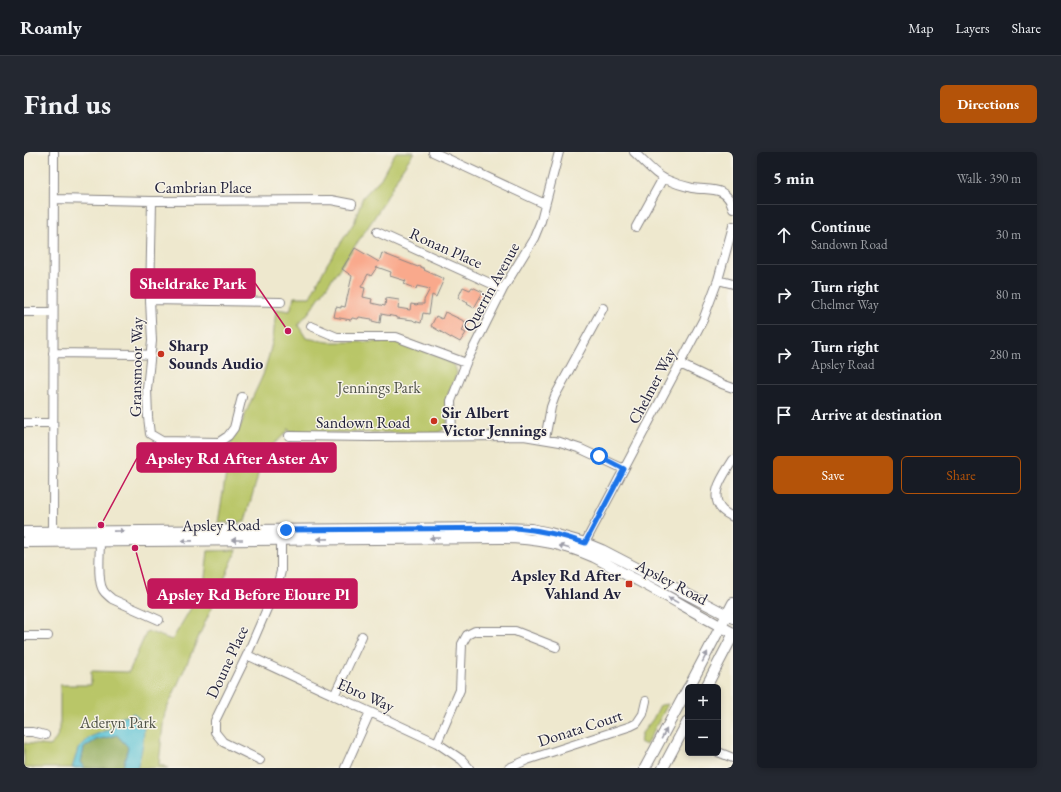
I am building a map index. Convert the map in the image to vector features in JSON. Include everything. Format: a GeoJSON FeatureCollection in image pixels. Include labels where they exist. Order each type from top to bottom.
{"type":"FeatureCollection","features":[{"type":"Feature","properties":{"kind":"main road","name":"Apsley Road"},"geometry":{"type":"LineString","coordinates":[[24,532],[100,542],[281,535]]}},
{"type":"Feature","properties":{"kind":"main road","name":"Apsley Road"},"geometry":{"type":"LineString","coordinates":[[24,542],[53,537],[281,535],[516,538],[602,550],[730,616]]}},
{"type":"Feature","properties":{"kind":"main road","name":"Apsley Road"},"geometry":{"type":"LineString","coordinates":[[583,548],[594,558],[650,587],[733,634]]}},
{"type":"Feature","properties":{"kind":"main road"},"geometry":{"type":"LineString","coordinates":[[690,684],[720,626],[730,616],[733,603]]}},
{"type":"Feature","properties":{"kind":"main road"},"geometry":{"type":"LineString","coordinates":[[708,684],[733,634]]}},
{"type":"Feature","properties":{"kind":"main road"},"geometry":{"type":"LineString","coordinates":[[645,768],[685,694]]}},
{"type":"Feature","properties":{"kind":"main road"},"geometry":{"type":"LineString","coordinates":[[663,768],[685,727]]}},
{"type":"Feature","properties":{"kind":"street"},"geometry":{"type":"LineString","coordinates":[[53,537],[52,424],[54,152]]}},
{"type":"Feature","properties":{"kind":"street"},"geometry":{"type":"LineString","coordinates":[[433,152],[545,204]]}},
{"type":"Feature","properties":{"kind":"street","name":"Querrin Avenue"},"geometry":{"type":"LineString","coordinates":[[452,436],[451,401],[466,363],[503,289],[534,238],[541,221],[559,152]]}},
{"type":"Feature","properties":{"kind":"street"},"geometry":{"type":"LineString","coordinates":[[634,152],[655,173],[663,178],[692,188],[718,190],[725,194],[731,201],[733,208]]}},
{"type":"Feature","properties":{"kind":"street"},"geometry":{"type":"LineString","coordinates":[[636,227],[663,178]]}},
{"type":"Feature","properties":{"kind":"street","name":"Cambrian Place"},"geometry":{"type":"LineString","coordinates":[[54,199],[152,201],[330,200],[352,204]]}},
{"type":"Feature","properties":{"kind":"street","name":"Gransmoor Way"},"geometry":{"type":"LineString","coordinates":[[152,201],[150,300],[152,341],[147,389],[150,434],[162,441],[219,442],[228,436],[234,428],[242,398]]}},
{"type":"Feature","properties":{"kind":"street","name":"Chelmer Way"},"geometry":{"type":"LineString","coordinates":[[583,548],[703,320],[718,280],[733,226]]}},
{"type":"Feature","properties":{"kind":"street","name":"Ronan Place"},"geometry":{"type":"LineString","coordinates":[[377,232],[503,289]]}},
{"type":"Feature","properties":{"kind":"street"},"geometry":{"type":"LineString","coordinates":[[718,280],[733,284]]}},
{"type":"Feature","properties":{"kind":"street"},"geometry":{"type":"LineString","coordinates":[[150,300],[281,302]]}},
{"type":"Feature","properties":{"kind":"street"},"geometry":{"type":"LineString","coordinates":[[545,439],[555,396],[603,308]]}},
{"type":"Feature","properties":{"kind":"street"},"geometry":{"type":"LineString","coordinates":[[24,312],[53,312]]}},
{"type":"Feature","properties":{"kind":"street"},"geometry":{"type":"LineString","coordinates":[[311,326],[337,337],[396,337],[466,363]]}},
{"type":"Feature","properties":{"kind":"street"},"geometry":{"type":"LineString","coordinates":[[53,353],[150,355]]}},
{"type":"Feature","properties":{"kind":"street"},"geometry":{"type":"LineString","coordinates":[[680,364],[733,388]]}},
{"type":"Feature","properties":{"kind":"street"},"geometry":{"type":"LineString","coordinates":[[24,423],[52,424]]}},
{"type":"Feature","properties":{"kind":"street","name":"Sandown Road"},"geometry":{"type":"LineString","coordinates":[[289,436],[524,436],[560,442],[581,449],[624,469]]}},
{"type":"Feature","properties":{"kind":"street"},"geometry":{"type":"LineString","coordinates":[[733,460],[718,485],[717,501],[723,511],[733,517]]}},
{"type":"Feature","properties":{"kind":"street","name":"Doune Place"},"geometry":{"type":"LineString","coordinates":[[260,760],[223,742],[215,732],[215,721],[247,656],[280,577],[281,535]]}},
{"type":"Feature","properties":{"kind":"street"},"geometry":{"type":"LineString","coordinates":[[100,542],[100,585],[102,590],[112,599],[159,620]]}},
{"type":"Feature","properties":{"kind":"street"},"geometry":{"type":"LineString","coordinates":[[437,743],[460,690],[462,644],[466,635],[475,631],[515,631],[556,647]]}},
{"type":"Feature","properties":{"kind":"street"},"geometry":{"type":"LineString","coordinates":[[24,636],[48,636]]}},
{"type":"Feature","properties":{"kind":"street"},"geometry":{"type":"LineString","coordinates":[[334,696],[362,636]]}},
{"type":"Feature","properties":{"kind":"street","name":"Ebro Way"},"geometry":{"type":"LineString","coordinates":[[247,656],[437,743],[462,760],[469,768]]}},
{"type":"Feature","properties":{"kind":"street","name":"Donata Court"},"geometry":{"type":"LineString","coordinates":[[509,768],[527,760],[638,723],[643,714],[646,701]]}},
{"type":"Feature","properties":{"kind":"street"},"geometry":{"type":"LineString","coordinates":[[345,768],[370,712]]}},
{"type":"Feature","properties":{"kind":"street"},"geometry":{"type":"LineString","coordinates":[[24,732],[46,735]]}},
{"type":"Feature","properties":{"kind":"street"},"geometry":{"type":"LineString","coordinates":[[721,753],[733,758]]}},
{"type":"Feature","properties":{"kind":"green space","name":"Jennings Park"},"geometry":{"type":"Polygon","coordinates":[[[396,152],[414,152],[368,227],[310,311],[298,325],[306,338],[328,342],[396,342],[443,358],[455,366],[457,373],[447,399],[447,423],[444,429],[438,433],[307,432],[289,431],[289,428],[285,434],[267,450],[263,457],[245,522],[218,523],[231,443],[241,425],[263,375],[273,339],[276,309],[290,311],[294,297],[310,297],[327,264],[355,221],[363,197],[381,178],[396,152]]]}},
{"type":"Feature","properties":{"kind":"green space","name":"Aderyn Park"},"geometry":{"type":"Polygon","coordinates":[[[237,550],[165,713],[159,764],[168,768],[24,768],[24,743],[50,746],[56,739],[60,729],[60,685],[91,685],[91,671],[129,672],[147,631],[172,640],[204,586],[208,551],[237,550]]]}},
{"type":"Feature","properties":{"kind":"green space"},"geometry":{"type":"Polygon","coordinates":[[[668,704],[646,745],[640,742],[642,733],[653,719],[660,705],[668,704]]]}},
{"type":"Feature","properties":{"kind":"green space"},"geometry":{"type":"Polygon","coordinates":[[[117,735],[128,747],[123,768],[85,768],[81,762],[84,748],[96,740],[117,735]]]}},
{"type":"Feature","properties":{"kind":"water"},"geometry":{"type":"Polygon","coordinates":[[[134,713],[144,724],[144,735],[137,768],[123,768],[128,747],[117,735],[96,740],[84,748],[81,762],[85,768],[72,768],[78,749],[90,737],[112,728],[120,718],[134,713]]]}},
{"type":"Feature","properties":{"kind":"building"},"geometry":{"type":"Polygon","coordinates":[[[355,248],[379,262],[382,253],[418,267],[419,266],[425,269],[424,270],[444,279],[436,297],[432,295],[429,314],[423,313],[421,323],[381,314],[380,323],[372,321],[372,319],[359,317],[358,319],[352,318],[351,320],[334,317],[336,307],[345,307],[352,276],[342,269],[355,248]],[[377,267],[371,276],[368,274],[361,287],[365,288],[363,297],[372,299],[371,303],[385,306],[386,298],[399,300],[398,308],[410,310],[411,304],[424,304],[424,300],[430,289],[417,286],[416,289],[404,284],[406,281],[390,276],[391,272],[377,267]]]}},
{"type":"Feature","properties":{"kind":"building"},"geometry":{"type":"Polygon","coordinates":[[[463,287],[470,290],[472,287],[483,292],[474,308],[458,298],[463,287]]]}},
{"type":"Feature","properties":{"kind":"building"},"geometry":{"type":"Polygon","coordinates":[[[445,312],[466,322],[462,331],[466,333],[460,342],[431,326],[436,316],[442,319],[445,312]]]}},
{"type":"Feature","properties":{"kind":"place","name":"Sheldrake Park"},"geometry":{"type":"Point","coordinates":[288,331]}},
{"type":"Feature","properties":{"kind":"place","name":"Sharp Sounds Audio"},"geometry":{"type":"Point","coordinates":[161,354]}},
{"type":"Feature","properties":{"kind":"place","name":"Sir Albert Victor Jennings"},"geometry":{"type":"Point","coordinates":[434,421]}},
{"type":"Feature","properties":{"kind":"place","name":"Apsley Rd After Aster Av"},"geometry":{"type":"Point","coordinates":[101,525]}},
{"type":"Feature","properties":{"kind":"place","name":"Apsley Rd Before Eloure Pl"},"geometry":{"type":"Point","coordinates":[135,548]}},
{"type":"Feature","properties":{"kind":"place","name":"Apsley Rd After Vahland Av"},"geometry":{"type":"Point","coordinates":[629,584]}},
{"type":"Feature","properties":{"kind":"route"},"geometry":{"type":"LineString","coordinates":[[286,530],[516,528],[531,529],[564,536],[585,543],[624,469],[599,456]]}}]}
